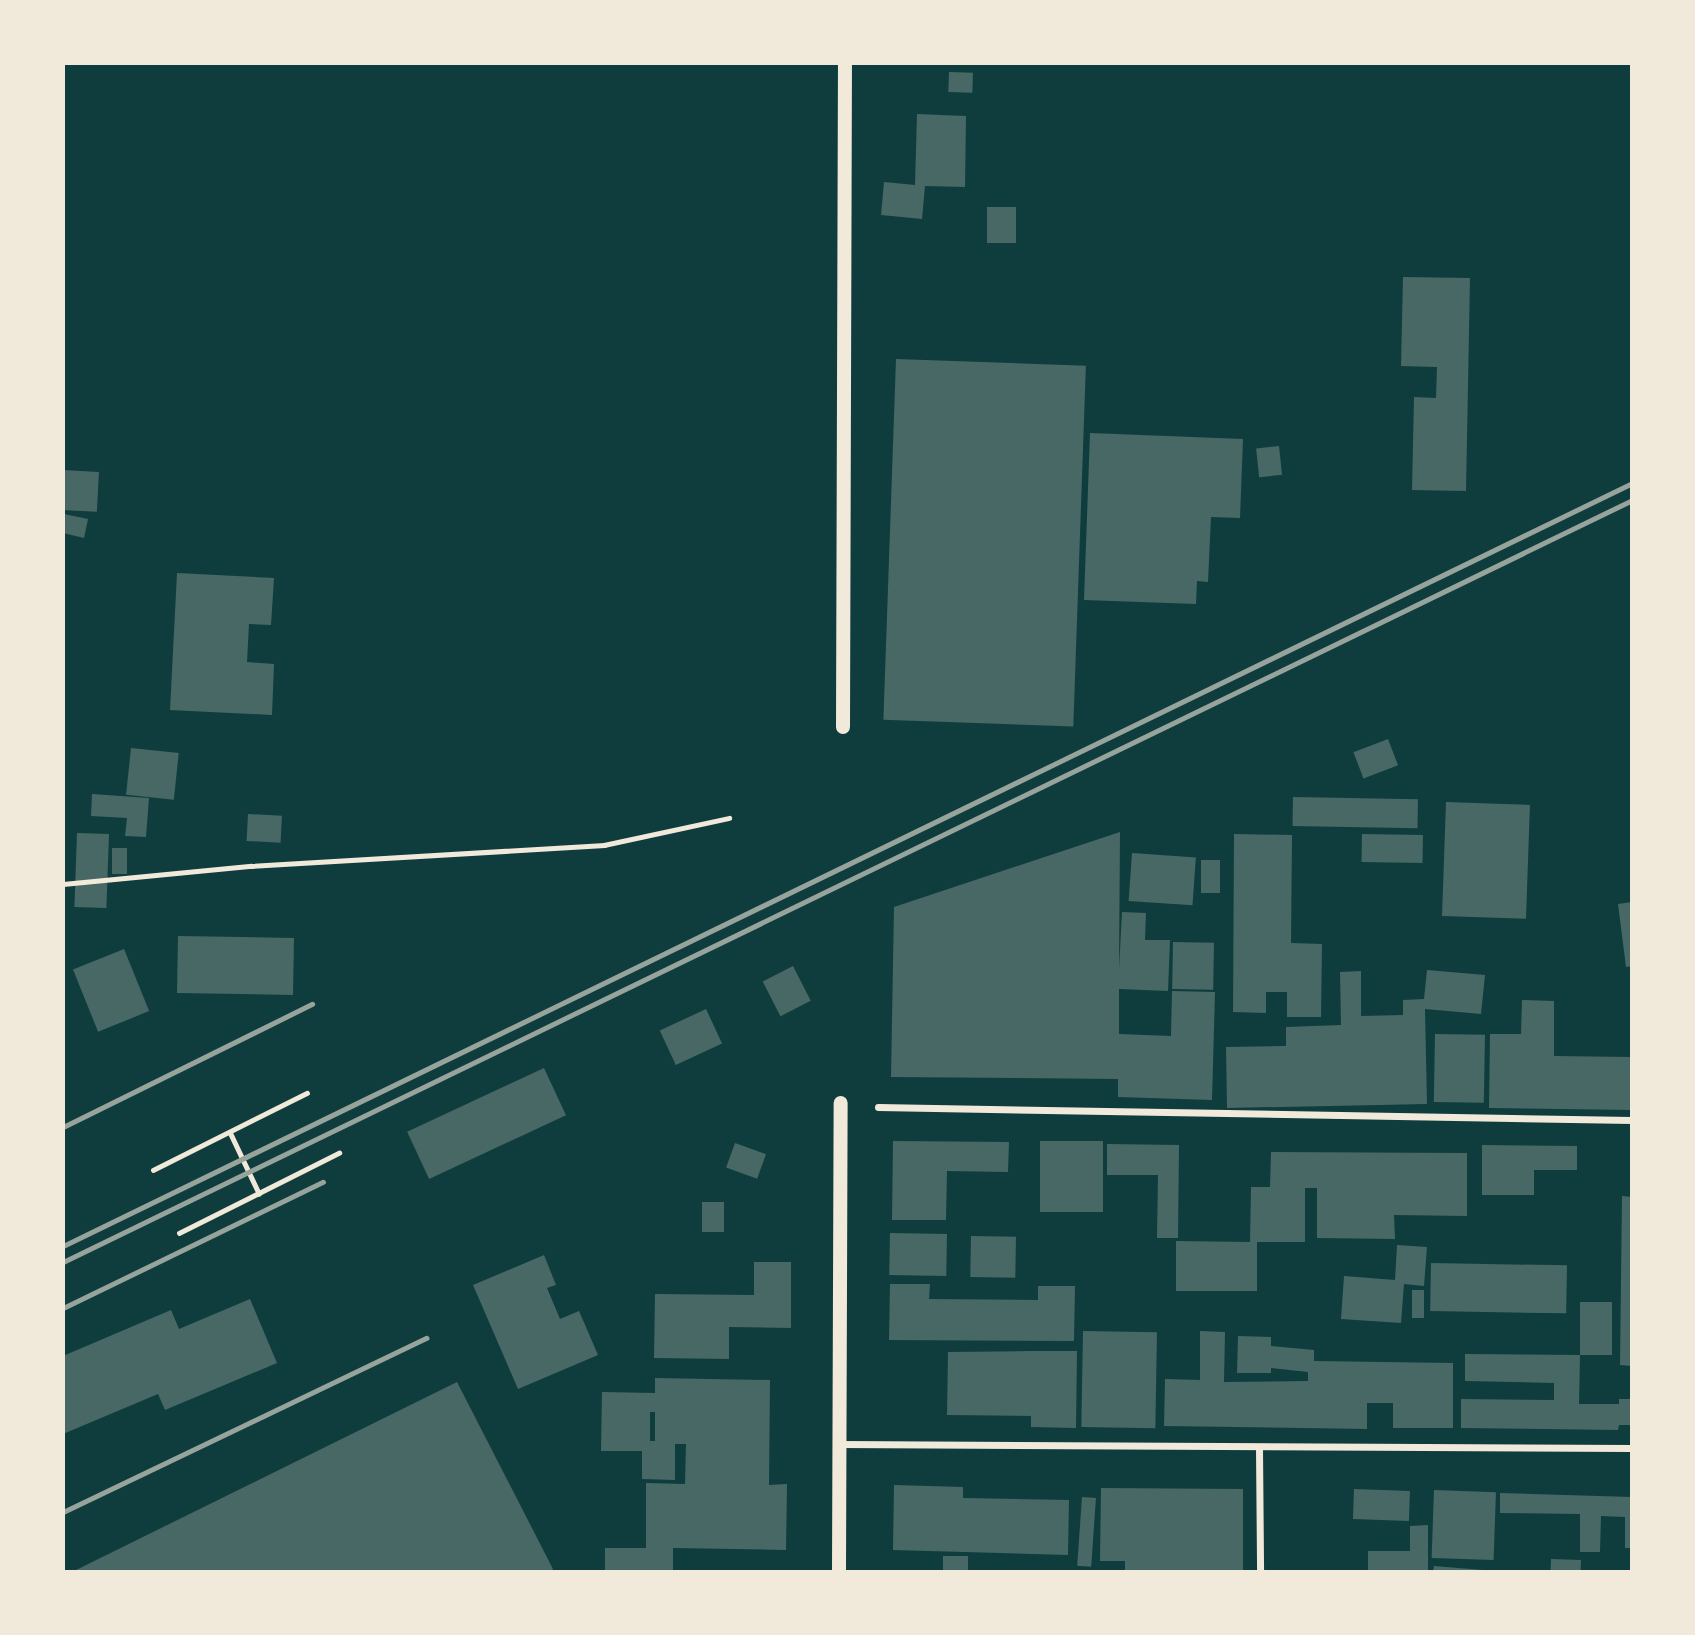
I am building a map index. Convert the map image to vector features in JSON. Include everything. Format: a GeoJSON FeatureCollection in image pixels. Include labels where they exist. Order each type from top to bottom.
{"type":"FeatureCollection","features":[{"type":"Feature","properties":{"kind":"main road"},"geometry":{"type":"LineString","coordinates":[[843,727],[845,63]]}},
{"type":"Feature","properties":{"kind":"main road"},"geometry":{"type":"LineString","coordinates":[[839,1572],[841,1103]]}},
{"type":"Feature","properties":{"kind":"street"},"geometry":{"type":"LineString","coordinates":[[878,1107],[1632,1120]]}},
{"type":"Feature","properties":{"kind":"street"},"geometry":{"type":"LineString","coordinates":[[840,1444],[1632,1448]]}},
{"type":"Feature","properties":{"kind":"street"},"geometry":{"type":"LineString","coordinates":[[1259,1448],[1260,1572]]}},
{"type":"Feature","properties":{"kind":"path"},"geometry":{"type":"LineString","coordinates":[[63,884],[251,866],[604,845],[729,818]]}},
{"type":"Feature","properties":{"kind":"path"},"geometry":{"type":"LineString","coordinates":[[153,1170],[307,1093]]}},
{"type":"Feature","properties":{"kind":"path"},"geometry":{"type":"LineString","coordinates":[[230,1132],[259,1193]]}},
{"type":"Feature","properties":{"kind":"path"},"geometry":{"type":"LineString","coordinates":[[179,1233],[339,1153]]}},
{"type":"Feature","properties":{"kind":"building"},"geometry":{"type":"Polygon","coordinates":[[[949,72],[973,73],[972,93],[948,92],[949,72]]]}},
{"type":"Feature","properties":{"kind":"building"},"geometry":{"type":"Polygon","coordinates":[[[917,114],[966,116],[965,187],[925,186],[922,219],[881,215],[884,182],[915,185],[917,114]]]}},
{"type":"Feature","properties":{"kind":"building"},"geometry":{"type":"Polygon","coordinates":[[[987,207],[1016,207],[1016,243],[987,243],[987,207]]]}},
{"type":"Feature","properties":{"kind":"building"},"geometry":{"type":"Polygon","coordinates":[[[1403,277],[1470,278],[1466,491],[1412,490],[1414,397],[1436,398],[1437,367],[1401,366],[1403,277]]]}},
{"type":"Feature","properties":{"kind":"building"},"geometry":{"type":"Polygon","coordinates":[[[896,359],[1086,366],[1073,726],[883,720],[896,359]]]}},
{"type":"Feature","properties":{"kind":"building"},"geometry":{"type":"Polygon","coordinates":[[[1090,433],[1243,439],[1240,518],[1211,517],[1208,582],[1197,581],[1196,604],[1084,600],[1090,433]]]}},
{"type":"Feature","properties":{"kind":"building"},"geometry":{"type":"Polygon","coordinates":[[[1279,446],[1282,475],[1259,477],[1256,448],[1279,446]]]}},
{"type":"Feature","properties":{"kind":"building"},"geometry":{"type":"Polygon","coordinates":[[[63,470],[99,472],[97,512],[63,510],[63,470]]]}},
{"type":"Feature","properties":{"kind":"building"},"geometry":{"type":"Polygon","coordinates":[[[64,514],[88,519],[84,538],[63,533],[64,514]]]}},
{"type":"Feature","properties":{"kind":"building"},"geometry":{"type":"Polygon","coordinates":[[[177,573],[274,578],[271,625],[249,624],[247,662],[274,664],[272,715],[170,710],[177,573]]]}},
{"type":"Feature","properties":{"kind":"building"},"geometry":{"type":"Polygon","coordinates":[[[1388,739],[1398,765],[1363,778],[1353,752],[1388,739]]]}},
{"type":"Feature","properties":{"kind":"building"},"geometry":{"type":"Polygon","coordinates":[[[131,748],[179,753],[174,800],[126,795],[131,748]]]}},
{"type":"Feature","properties":{"kind":"building"},"geometry":{"type":"Polygon","coordinates":[[[92,794],[149,798],[146,837],[125,836],[127,818],[91,816],[92,794]]]}},
{"type":"Feature","properties":{"kind":"building"},"geometry":{"type":"Polygon","coordinates":[[[1293,797],[1418,799],[1417,828],[1292,826],[1293,797]]]}},
{"type":"Feature","properties":{"kind":"building"},"geometry":{"type":"Polygon","coordinates":[[[1446,802],[1530,805],[1526,919],[1442,916],[1446,802]]]}},
{"type":"Feature","properties":{"kind":"building"},"geometry":{"type":"Polygon","coordinates":[[[248,814],[282,816],[281,843],[247,841],[248,814]]]}},
{"type":"Feature","properties":{"kind":"building"},"geometry":{"type":"Polygon","coordinates":[[[1120,832],[1119,969],[1122,912],[1146,913],[1145,940],[1170,940],[1168,991],[1119,989],[1119,1034],[1171,1036],[1172,991],[1215,992],[1212,1100],[1118,1097],[1118,1079],[891,1077],[894,907],[1120,832]]]}},
{"type":"Feature","properties":{"kind":"building"},"geometry":{"type":"Polygon","coordinates":[[[77,833],[109,834],[106,908],[74,907],[77,833]]]}},
{"type":"Feature","properties":{"kind":"building"},"geometry":{"type":"Polygon","coordinates":[[[1234,834],[1292,835],[1291,943],[1322,944],[1321,1017],[1287,1017],[1287,992],[1266,992],[1266,1013],[1233,1012],[1234,834]]]}},
{"type":"Feature","properties":{"kind":"building"},"geometry":{"type":"Polygon","coordinates":[[[1362,834],[1423,835],[1423,863],[1362,862],[1362,834]]]}},
{"type":"Feature","properties":{"kind":"building"},"geometry":{"type":"Polygon","coordinates":[[[112,848],[127,848],[127,874],[112,874],[112,848]]]}},
{"type":"Feature","properties":{"kind":"building"},"geometry":{"type":"Polygon","coordinates":[[[1132,853],[1196,857],[1192,905],[1129,901],[1132,853]]]}},
{"type":"Feature","properties":{"kind":"building"},"geometry":{"type":"Polygon","coordinates":[[[1201,860],[1220,860],[1220,893],[1201,893],[1201,860]]]}},
{"type":"Feature","properties":{"kind":"building"},"geometry":{"type":"Polygon","coordinates":[[[1632,902],[1632,966],[1626,967],[1618,904],[1632,902]]]}},
{"type":"Feature","properties":{"kind":"building"},"geometry":{"type":"Polygon","coordinates":[[[178,936],[294,938],[293,995],[177,993],[178,936]]]}},
{"type":"Feature","properties":{"kind":"building"},"geometry":{"type":"Polygon","coordinates":[[[1173,942],[1214,943],[1213,990],[1172,989],[1173,942]]]}},
{"type":"Feature","properties":{"kind":"building"},"geometry":{"type":"Polygon","coordinates":[[[124,949],[149,1011],[98,1032],[73,970],[124,949]]]}},
{"type":"Feature","properties":{"kind":"building"},"geometry":{"type":"Polygon","coordinates":[[[793,966],[811,1001],[780,1016],[763,981],[793,966]]]}},
{"type":"Feature","properties":{"kind":"building"},"geometry":{"type":"Polygon","coordinates":[[[1427,970],[1485,975],[1481,1014],[1425,1009],[1427,1104],[1227,1108],[1226,1047],[1286,1046],[1286,1027],[1341,1025],[1340,972],[1361,971],[1361,1016],[1403,1015],[1403,1000],[1424,999],[1427,970]]]}},
{"type":"Feature","properties":{"kind":"building"},"geometry":{"type":"Polygon","coordinates":[[[1522,1000],[1554,1001],[1554,1056],[1632,1057],[1632,1110],[1489,1108],[1490,1034],[1521,1034],[1522,1000]]]}},
{"type":"Feature","properties":{"kind":"building"},"geometry":{"type":"Polygon","coordinates":[[[706,1009],[722,1043],[676,1065],[660,1031],[706,1009]]]}},
{"type":"Feature","properties":{"kind":"building"},"geometry":{"type":"Polygon","coordinates":[[[1435,1034],[1485,1035],[1484,1103],[1434,1102],[1435,1034]]]}},
{"type":"Feature","properties":{"kind":"building"},"geometry":{"type":"Polygon","coordinates":[[[544,1068],[566,1115],[429,1179],[407,1132],[544,1068]]]}},
{"type":"Feature","properties":{"kind":"building"},"geometry":{"type":"Polygon","coordinates":[[[893,1141],[1009,1142],[1008,1172],[947,1171],[946,1220],[892,1220],[893,1141]]]}},
{"type":"Feature","properties":{"kind":"building"},"geometry":{"type":"Polygon","coordinates":[[[1040,1141],[1103,1141],[1103,1212],[1040,1212],[1040,1141]]]}},
{"type":"Feature","properties":{"kind":"building"},"geometry":{"type":"Polygon","coordinates":[[[735,1143],[766,1154],[757,1179],[726,1167],[735,1143]]]}},
{"type":"Feature","properties":{"kind":"building"},"geometry":{"type":"Polygon","coordinates":[[[1107,1144],[1179,1145],[1178,1238],[1157,1238],[1158,1175],[1107,1175],[1107,1144]]]}},
{"type":"Feature","properties":{"kind":"building"},"geometry":{"type":"Polygon","coordinates":[[[1482,1145],[1577,1146],[1577,1170],[1534,1170],[1534,1195],[1482,1195],[1482,1145]]]}},
{"type":"Feature","properties":{"kind":"building"},"geometry":{"type":"Polygon","coordinates":[[[1271,1152],[1467,1153],[1467,1216],[1394,1215],[1395,1239],[1317,1238],[1317,1188],[1305,1188],[1305,1242],[1257,1242],[1257,1291],[1176,1291],[1176,1241],[1250,1242],[1251,1187],[1270,1187],[1271,1152]]]}},
{"type":"Feature","properties":{"kind":"building"},"geometry":{"type":"Polygon","coordinates":[[[1622,1196],[1632,1197],[1632,1366],[1620,1365],[1622,1196]]]}},
{"type":"Feature","properties":{"kind":"building"},"geometry":{"type":"Polygon","coordinates":[[[702,1202],[724,1202],[724,1232],[702,1232],[702,1202]]]}},
{"type":"Feature","properties":{"kind":"building"},"geometry":{"type":"Polygon","coordinates":[[[890,1233],[947,1234],[946,1276],[889,1275],[890,1233]]]}},
{"type":"Feature","properties":{"kind":"building"},"geometry":{"type":"Polygon","coordinates":[[[971,1236],[1016,1237],[1015,1278],[970,1277],[971,1236]]]}},
{"type":"Feature","properties":{"kind":"building"},"geometry":{"type":"Polygon","coordinates":[[[1397,1245],[1427,1247],[1424,1286],[1404,1284],[1401,1323],[1341,1319],[1344,1276],[1395,1280],[1397,1245]]]}},
{"type":"Feature","properties":{"kind":"building"},"geometry":{"type":"Polygon","coordinates":[[[544,1255],[556,1285],[547,1288],[560,1319],[579,1311],[598,1355],[518,1389],[473,1285],[544,1255]]]}},
{"type":"Feature","properties":{"kind":"building"},"geometry":{"type":"Polygon","coordinates":[[[754,1262],[791,1262],[791,1328],[729,1327],[729,1359],[654,1358],[655,1294],[754,1295],[754,1262]]]}},
{"type":"Feature","properties":{"kind":"building"},"geometry":{"type":"Polygon","coordinates":[[[1431,1263],[1567,1265],[1566,1313],[1430,1311],[1431,1263]]]}},
{"type":"Feature","properties":{"kind":"building"},"geometry":{"type":"Polygon","coordinates":[[[890,1284],[930,1284],[929,1299],[1038,1300],[1038,1286],[1075,1286],[1074,1341],[889,1340],[890,1284]]]}},
{"type":"Feature","properties":{"kind":"building"},"geometry":{"type":"Polygon","coordinates":[[[1412,1290],[1424,1290],[1424,1318],[1412,1318],[1412,1290]]]}},
{"type":"Feature","properties":{"kind":"building"},"geometry":{"type":"Polygon","coordinates":[[[250,1299],[277,1363],[165,1410],[158,1394],[63,1434],[63,1356],[171,1310],[179,1329],[250,1299]]]}},
{"type":"Feature","properties":{"kind":"building"},"geometry":{"type":"Polygon","coordinates":[[[1580,1302],[1612,1302],[1612,1355],[1580,1355],[1580,1302]]]}},
{"type":"Feature","properties":{"kind":"building"},"geometry":{"type":"Polygon","coordinates":[[[1083,1331],[1157,1332],[1155,1428],[1081,1427],[1083,1331]]]}},
{"type":"Feature","properties":{"kind":"building"},"geometry":{"type":"Polygon","coordinates":[[[1200,1331],[1225,1332],[1224,1382],[1308,1381],[1308,1372],[1271,1368],[1271,1373],[1237,1373],[1238,1336],[1271,1337],[1271,1346],[1314,1350],[1314,1361],[1453,1363],[1453,1428],[1393,1428],[1393,1403],[1367,1403],[1367,1429],[1164,1426],[1165,1379],[1200,1380],[1200,1331]]]}},
{"type":"Feature","properties":{"kind":"building"},"geometry":{"type":"Polygon","coordinates":[[[1077,1351],[1076,1428],[1031,1427],[1031,1416],[947,1415],[948,1352],[1077,1351]]]}},
{"type":"Feature","properties":{"kind":"building"},"geometry":{"type":"Polygon","coordinates":[[[1465,1354],[1580,1355],[1579,1404],[1619,1404],[1619,1399],[1632,1399],[1632,1425],[1619,1425],[1618,1430],[1461,1428],[1461,1399],[1554,1400],[1554,1383],[1465,1381],[1465,1354]]]}},
{"type":"Feature","properties":{"kind":"building"},"geometry":{"type":"Polygon","coordinates":[[[655,1378],[770,1380],[769,1485],[787,1484],[786,1550],[673,1548],[673,1572],[605,1572],[605,1548],[646,1548],[646,1483],[685,1484],[686,1444],[675,1444],[675,1480],[642,1479],[642,1451],[601,1451],[602,1392],[655,1393],[655,1378]],[[650,1412],[650,1441],[655,1441],[655,1412],[650,1412]]]}},
{"type":"Feature","properties":{"kind":"building"},"geometry":{"type":"Polygon","coordinates":[[[457,1382],[553,1569],[547,1572],[72,1572],[457,1382]]]}},
{"type":"Feature","properties":{"kind":"building"},"geometry":{"type":"Polygon","coordinates":[[[894,1485],[963,1487],[963,1498],[1069,1500],[1068,1555],[893,1550],[894,1485]]]}},
{"type":"Feature","properties":{"kind":"building"},"geometry":{"type":"Polygon","coordinates":[[[1101,1488],[1243,1489],[1243,1572],[1125,1572],[1125,1561],[1100,1561],[1101,1488]]]}},
{"type":"Feature","properties":{"kind":"building"},"geometry":{"type":"Polygon","coordinates":[[[1354,1489],[1410,1491],[1409,1521],[1353,1519],[1354,1489]]]}},
{"type":"Feature","properties":{"kind":"building"},"geometry":{"type":"Polygon","coordinates":[[[1434,1490],[1496,1492],[1494,1560],[1432,1558],[1434,1490]]]}},
{"type":"Feature","properties":{"kind":"building"},"geometry":{"type":"Polygon","coordinates":[[[1500,1493],[1632,1497],[1632,1548],[1625,1548],[1625,1517],[1601,1516],[1600,1552],[1580,1552],[1580,1514],[1500,1513],[1500,1493]]]}},
{"type":"Feature","properties":{"kind":"building"},"geometry":{"type":"Polygon","coordinates":[[[1082,1497],[1096,1498],[1091,1567],[1077,1566],[1082,1497]]]}},
{"type":"Feature","properties":{"kind":"building"},"geometry":{"type":"Polygon","coordinates":[[[1428,1525],[1428,1572],[1368,1572],[1368,1551],[1410,1551],[1410,1526],[1428,1525]]]}},
{"type":"Feature","properties":{"kind":"building"},"geometry":{"type":"Polygon","coordinates":[[[943,1556],[968,1556],[968,1572],[943,1572],[943,1556]]]}},
{"type":"Feature","properties":{"kind":"building"},"geometry":{"type":"Polygon","coordinates":[[[1551,1559],[1581,1560],[1581,1572],[1551,1572],[1551,1559]]]}},
{"type":"Feature","properties":{"kind":"building"},"geometry":{"type":"Polygon","coordinates":[[[1434,1566],[1483,1570],[1483,1572],[1433,1572],[1434,1566]]]}},
{"type":"Feature","properties":{"kind":"railway"},"geometry":{"type":"LineString","coordinates":[[63,1246],[1632,483]]}},
{"type":"Feature","properties":{"kind":"railway"},"geometry":{"type":"LineString","coordinates":[[63,1262],[1632,500]]}},
{"type":"Feature","properties":{"kind":"railway"},"geometry":{"type":"LineString","coordinates":[[63,1127],[312,1004]]}},
{"type":"Feature","properties":{"kind":"railway"},"geometry":{"type":"LineString","coordinates":[[63,1308],[323,1182]]}},
{"type":"Feature","properties":{"kind":"railway"},"geometry":{"type":"LineString","coordinates":[[63,1512],[426,1338]]}}]}
